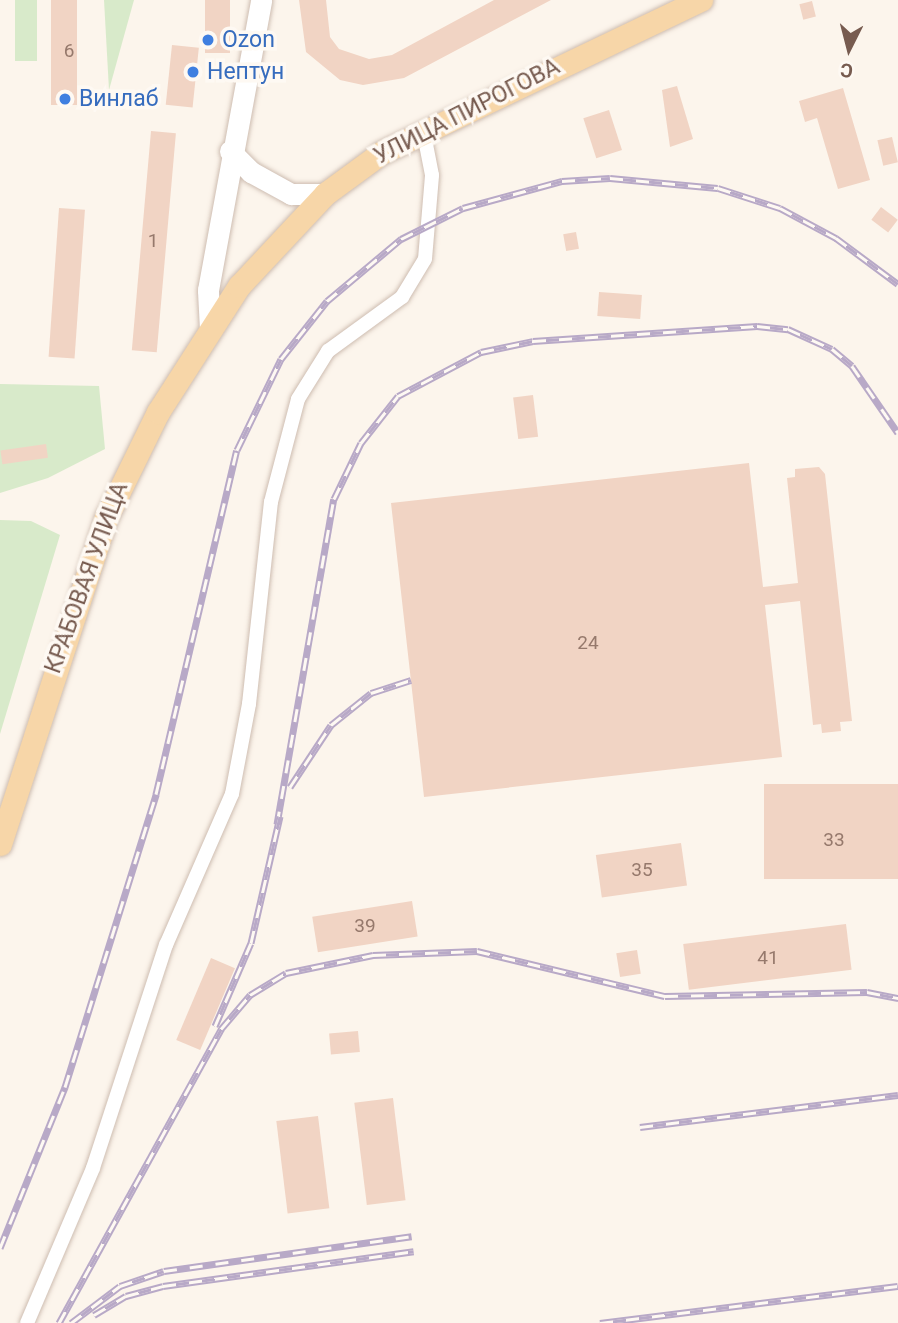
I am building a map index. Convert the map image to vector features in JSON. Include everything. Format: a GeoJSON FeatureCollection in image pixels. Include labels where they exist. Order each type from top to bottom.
{"type":"FeatureCollection","features":[{"type":"Feature","properties":{"kind":"main road"},"geometry":{"type":"LineString","coordinates":[[209,329],[208,290],[230,151],[261,0]]}},
{"type":"Feature","properties":{"kind":"main road","name":"УЛИЦА ПИРОГОВА"},"geometry":{"type":"LineString","coordinates":[[209,329],[273,245],[325,194],[424,129],[701,0]]}},
{"type":"Feature","properties":{"kind":"main road"},"geometry":{"type":"LineString","coordinates":[[230,151],[251,172],[291,194],[325,194]]}},
{"type":"Feature","properties":{"kind":"main road","name":"КРАБОВАЯ УЛИЦА"},"geometry":{"type":"LineString","coordinates":[[0,844],[106,518],[130,461],[209,329]]}},
{"type":"Feature","properties":{"kind":"street"},"geometry":{"type":"LineString","coordinates":[[27,1323],[93,1168],[166,945],[232,793],[249,704],[272,491],[298,399],[328,351],[402,297],[425,260],[432,187],[424,129]]}},
{"type":"Feature","properties":{"kind":"green space"},"geometry":{"type":"Polygon","coordinates":[[[15,0],[37,0],[37,61],[15,61],[15,0]]]}},
{"type":"Feature","properties":{"kind":"green space"},"geometry":{"type":"Polygon","coordinates":[[[104,0],[134,0],[109,90],[104,0]]]}},
{"type":"Feature","properties":{"kind":"green space"},"geometry":{"type":"Polygon","coordinates":[[[0,384],[99,386],[105,449],[48,478],[0,493],[0,384]]]}},
{"type":"Feature","properties":{"kind":"green space"},"geometry":{"type":"Polygon","coordinates":[[[0,520],[31,521],[60,535],[0,734],[0,520]]]}},
{"type":"Feature","properties":{"kind":"building"},"geometry":{"type":"Polygon","coordinates":[[[51,0],[77,0],[77,105],[51,105],[51,0]]]}},
{"type":"Feature","properties":{"kind":"building"},"geometry":{"type":"Polygon","coordinates":[[[205,0],[230,0],[230,53],[205,53],[205,0]]]}},
{"type":"Feature","properties":{"kind":"building"},"geometry":{"type":"Polygon","coordinates":[[[299,0],[326,0],[330,37],[339,49],[369,59],[392,55],[494,0],[551,0],[404,78],[363,85],[340,80],[306,52],[299,0]]]}},
{"type":"Feature","properties":{"kind":"building"},"geometry":{"type":"Polygon","coordinates":[[[812,1],[816,17],[803,20],[799,4],[812,1]]]}},
{"type":"Feature","properties":{"kind":"building"},"geometry":{"type":"Polygon","coordinates":[[[172,45],[199,48],[193,107],[166,105],[172,45]]]}},
{"type":"Feature","properties":{"kind":"building"},"geometry":{"type":"Polygon","coordinates":[[[677,86],[693,139],[670,147],[662,90],[677,86]]]}},
{"type":"Feature","properties":{"kind":"building"},"geometry":{"type":"Polygon","coordinates":[[[843,88],[870,180],[838,189],[817,118],[805,122],[799,101],[843,88]]]}},
{"type":"Feature","properties":{"kind":"building"},"geometry":{"type":"Polygon","coordinates":[[[609,110],[622,150],[596,158],[583,118],[609,110]]]}},
{"type":"Feature","properties":{"kind":"building"},"geometry":{"type":"Polygon","coordinates":[[[151,131],[176,133],[157,352],[132,350],[151,131]]]}},
{"type":"Feature","properties":{"kind":"building"},"geometry":{"type":"Polygon","coordinates":[[[892,137],[898,162],[883,166],[877,140],[892,137]]]}},
{"type":"Feature","properties":{"kind":"building"},"geometry":{"type":"Polygon","coordinates":[[[881,207],[898,220],[888,232],[871,220],[881,207]]]}},
{"type":"Feature","properties":{"kind":"building"},"geometry":{"type":"Polygon","coordinates":[[[59,208],[85,210],[75,358],[49,357],[59,208]]]}},
{"type":"Feature","properties":{"kind":"building"},"geometry":{"type":"Polygon","coordinates":[[[576,232],[579,249],[566,251],[563,234],[576,232]]]}},
{"type":"Feature","properties":{"kind":"building"},"geometry":{"type":"Polygon","coordinates":[[[599,292],[642,295],[640,319],[597,316],[599,292]]]}},
{"type":"Feature","properties":{"kind":"building"},"geometry":{"type":"Polygon","coordinates":[[[533,395],[538,437],[518,439],[513,397],[533,395]]]}},
{"type":"Feature","properties":{"kind":"building"},"geometry":{"type":"Polygon","coordinates":[[[46,444],[48,458],[2,464],[0,450],[46,444]]]}},
{"type":"Feature","properties":{"kind":"building"},"geometry":{"type":"Polygon","coordinates":[[[749,463],[763,587],[798,583],[787,478],[795,477],[795,469],[819,467],[825,474],[852,721],[840,722],[841,731],[822,733],[821,724],[813,725],[800,601],[765,605],[782,757],[424,797],[391,503],[749,463]]]}},
{"type":"Feature","properties":{"kind":"building"},"geometry":{"type":"Polygon","coordinates":[[[764,784],[898,784],[898,879],[764,879],[764,784]]]}},
{"type":"Feature","properties":{"kind":"building"},"geometry":{"type":"Polygon","coordinates":[[[681,843],[687,886],[602,898],[596,855],[681,843]]]}},
{"type":"Feature","properties":{"kind":"building"},"geometry":{"type":"Polygon","coordinates":[[[412,901],[418,937],[318,952],[312,917],[412,901]]]}},
{"type":"Feature","properties":{"kind":"building"},"geometry":{"type":"Polygon","coordinates":[[[846,924],[852,970],[689,990],[683,944],[846,924]]]}},
{"type":"Feature","properties":{"kind":"building"},"geometry":{"type":"Polygon","coordinates":[[[637,950],[641,974],[620,977],[616,953],[637,950]]]}},
{"type":"Feature","properties":{"kind":"building"},"geometry":{"type":"Polygon","coordinates":[[[211,958],[235,968],[200,1050],[176,1040],[211,958]]]}},
{"type":"Feature","properties":{"kind":"building"},"geometry":{"type":"Polygon","coordinates":[[[358,1031],[360,1052],[331,1054],[329,1034],[358,1031]]]}},
{"type":"Feature","properties":{"kind":"building"},"geometry":{"type":"Polygon","coordinates":[[[393,1098],[406,1200],[367,1205],[354,1103],[393,1098]]]}},
{"type":"Feature","properties":{"kind":"building"},"geometry":{"type":"Polygon","coordinates":[[[318,1116],[329,1208],[288,1213],[276,1121],[318,1116]]]}},
{"type":"Feature","properties":{"kind":"railway"},"geometry":{"type":"LineString","coordinates":[[0,1248],[65,1087],[156,794],[237,450],[281,359],[327,301],[401,239],[463,208],[562,181],[610,178],[718,188],[780,208],[836,238],[898,284]]}},
{"type":"Feature","properties":{"kind":"railway"},"geometry":{"type":"LineString","coordinates":[[277,824],[334,499],[361,443],[398,396],[481,352],[533,341],[757,326],[788,329],[832,349],[852,366],[898,433]]}},
{"type":"Feature","properties":{"kind":"railway"},"geometry":{"type":"LineString","coordinates":[[290,787],[331,725],[371,693],[411,680]]}},
{"type":"Feature","properties":{"kind":"railway"},"geometry":{"type":"LineString","coordinates":[[215,1026],[251,943],[280,816]]}},
{"type":"Feature","properties":{"kind":"railway"},"geometry":{"type":"LineString","coordinates":[[59,1323],[221,1029],[250,995],[286,973],[373,955],[477,951],[665,996],[867,992],[898,998]]}},
{"type":"Feature","properties":{"kind":"railway"},"geometry":{"type":"LineString","coordinates":[[640,1127],[898,1095]]}},
{"type":"Feature","properties":{"kind":"railway"},"geometry":{"type":"LineString","coordinates":[[71,1323],[120,1286],[164,1271],[412,1236]]}},
{"type":"Feature","properties":{"kind":"railway"},"geometry":{"type":"LineString","coordinates":[[94,1315],[126,1296],[163,1286],[414,1251]]}},
{"type":"Feature","properties":{"kind":"railway"},"geometry":{"type":"LineString","coordinates":[[600,1323],[898,1286]]}},
{"type":"Feature","properties":{"kind":"place","name":"Ozon"},"geometry":{"type":"Point","coordinates":[208,40]}},
{"type":"Feature","properties":{"kind":"place","name":"Нептун"},"geometry":{"type":"Point","coordinates":[193,72]}},
{"type":"Feature","properties":{"kind":"place","name":"Винлаб"},"geometry":{"type":"Point","coordinates":[65,99]}}]}
